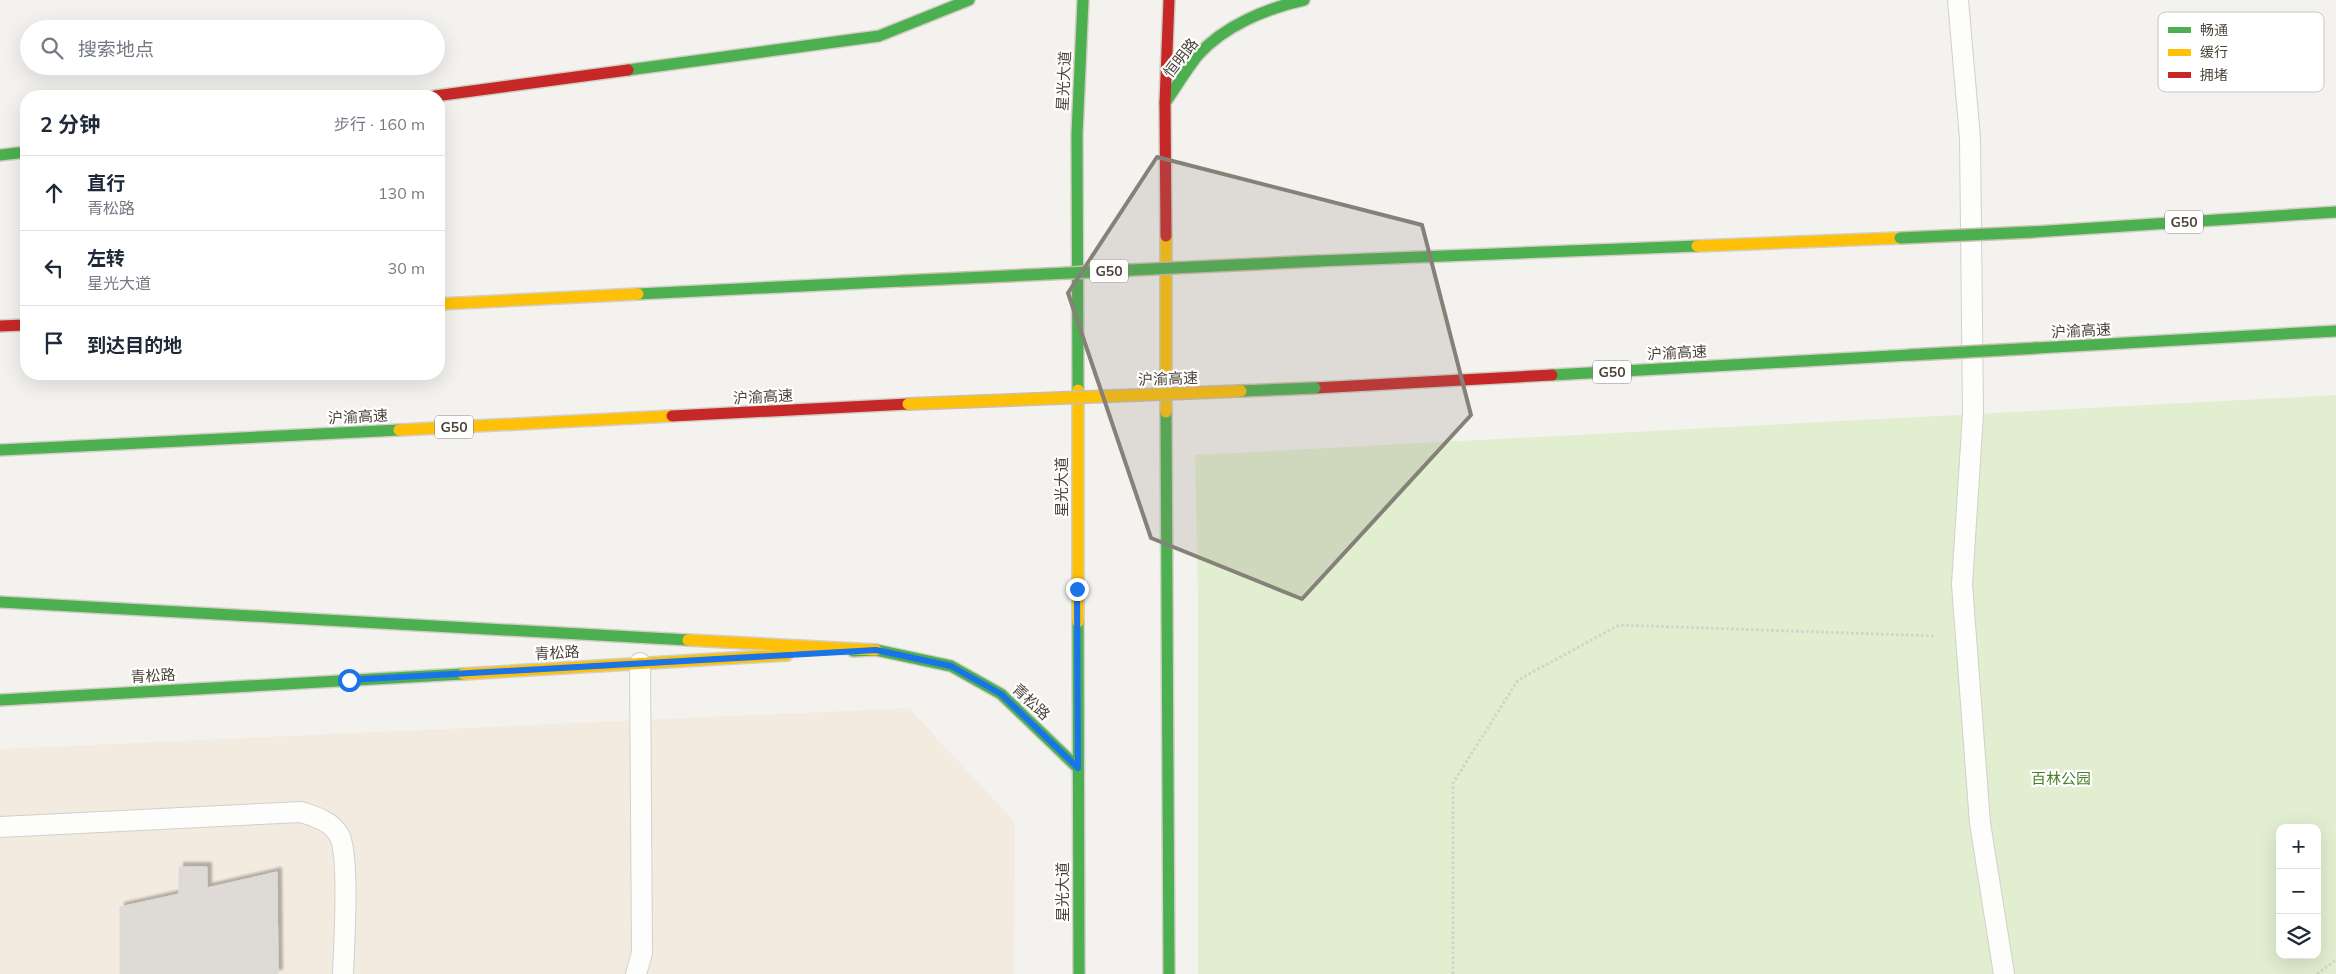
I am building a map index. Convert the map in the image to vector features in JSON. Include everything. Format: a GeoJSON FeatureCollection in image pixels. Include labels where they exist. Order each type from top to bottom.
{"type":"FeatureCollection","features":[{"type":"Feature","properties":{"kind":"main road"},"geometry":{"type":"LineString","coordinates":[[445,95],[879,36],[969,0]]}},
{"type":"Feature","properties":{"kind":"main road","name":"星光大道"},"geometry":{"type":"LineString","coordinates":[[1079,974],[1077,134],[1083,0]]}},
{"type":"Feature","properties":{"kind":"main road"},"geometry":{"type":"LineString","coordinates":[[1169,0],[1165,103],[1169,974]]}},
{"type":"Feature","properties":{"kind":"main road","name":"恒明路"},"geometry":{"type":"LineString","coordinates":[[1165,103],[1204,49],[1241,24],[1284,3],[1304,0]]}},
{"type":"Feature","properties":{"kind":"main road"},"geometry":{"type":"LineString","coordinates":[[0,156],[20,153]]}},
{"type":"Feature","properties":{"kind":"main road","name":"G50"},"geometry":{"type":"LineString","coordinates":[[445,304],[1318,261],[2033,232],[2336,212]]}},
{"type":"Feature","properties":{"kind":"main road"},"geometry":{"type":"LineString","coordinates":[[0,326],[20,325]]}},
{"type":"Feature","properties":{"kind":"main road","name":"沪渝高速"},"geometry":{"type":"LineString","coordinates":[[0,450],[908,404],[1315,388],[2336,330]]}},
{"type":"Feature","properties":{"kind":"main road"},"geometry":{"type":"LineString","coordinates":[[0,602],[876,650]]}},
{"type":"Feature","properties":{"kind":"main road","name":"青松路"},"geometry":{"type":"LineString","coordinates":[[0,700],[876,650],[951,666],[1001,694],[1078,768]]}},
{"type":"Feature","properties":{"kind":"lane"},"geometry":{"type":"LineString","coordinates":[[1958,0],[1970,138],[1973,414],[1962,584],[1980,823],[2004,974]]}},
{"type":"Feature","properties":{"kind":"lane"},"geometry":{"type":"LineString","coordinates":[[636,974],[642,953],[640,663]]}},
{"type":"Feature","properties":{"kind":"lane"},"geometry":{"type":"LineString","coordinates":[[0,827],[301,812],[324,819],[340,836],[345,859],[343,974]]}},
{"type":"Feature","properties":{"kind":"path"},"geometry":{"type":"LineString","coordinates":[[1453,974],[1453,783],[1518,680],[1619,625],[1966,637]]}},
{"type":"Feature","properties":{"kind":"path"},"geometry":{"type":"LineString","coordinates":[[2317,974],[2336,960]]}},
{"type":"Feature","properties":{"kind":"highlighted area"},"geometry":{"type":"Polygon","coordinates":[[[1157,157],[1422,225],[1471,415],[1302,599],[1151,538],[1068,293],[1157,157]]]}},
{"type":"Feature","properties":{"kind":"shaded area"},"geometry":{"type":"Polygon","coordinates":[[[909,708],[1015,822],[1014,974],[0,974],[0,749],[909,708]]]}},
{"type":"Feature","properties":{"kind":"green space","name":"百林公园"},"geometry":{"type":"Polygon","coordinates":[[[2336,395],[2336,974],[1198,974],[1198,596],[1195,455],[2336,395]]]}},
{"type":"Feature","properties":{"kind":"building"},"geometry":{"type":"Polygon","coordinates":[[[179,867],[207,867],[207,888],[277,872],[278,974],[120,974],[120,907],[179,894],[179,867]]]}},
{"type":"Feature","properties":{"kind":"traffic: fast"},"geometry":{"type":"LineString","coordinates":[[628,70],[879,36],[969,0]]}},
{"type":"Feature","properties":{"kind":"traffic: fast"},"geometry":{"type":"LineString","coordinates":[[1078,390],[1077,134],[1083,0]]}},
{"type":"Feature","properties":{"kind":"traffic: fast"},"geometry":{"type":"LineString","coordinates":[[1165,103],[1198,55],[1220,35],[1261,13],[1304,0]]}},
{"type":"Feature","properties":{"kind":"traffic: fast"},"geometry":{"type":"LineString","coordinates":[[0,155],[20,153]]}},
{"type":"Feature","properties":{"kind":"traffic: fast"},"geometry":{"type":"LineString","coordinates":[[2033,232],[2336,212]]}},
{"type":"Feature","properties":{"kind":"traffic: fast"},"geometry":{"type":"LineString","coordinates":[[1900,238],[2033,232]]}},
{"type":"Feature","properties":{"kind":"traffic: fast"},"geometry":{"type":"LineString","coordinates":[[1318,261],[1697,246]]}},
{"type":"Feature","properties":{"kind":"traffic: fast"},"geometry":{"type":"LineString","coordinates":[[901,281],[1318,261]]}},
{"type":"Feature","properties":{"kind":"traffic: fast"},"geometry":{"type":"LineString","coordinates":[[638,294],[901,281]]}},
{"type":"Feature","properties":{"kind":"traffic: fast"},"geometry":{"type":"LineString","coordinates":[[2037,348],[2336,331]]}},
{"type":"Feature","properties":{"kind":"traffic: fast"},"geometry":{"type":"LineString","coordinates":[[1910,355],[2037,348]]}},
{"type":"Feature","properties":{"kind":"traffic: fast"},"geometry":{"type":"LineString","coordinates":[[1552,375],[1910,355]]}},
{"type":"Feature","properties":{"kind":"traffic: fast"},"geometry":{"type":"LineString","coordinates":[[1241,391],[1315,388]]}},
{"type":"Feature","properties":{"kind":"traffic: fast"},"geometry":{"type":"LineString","coordinates":[[1166,412],[1169,974]]}},
{"type":"Feature","properties":{"kind":"traffic: fast"},"geometry":{"type":"LineString","coordinates":[[0,450],[399,430]]}},
{"type":"Feature","properties":{"kind":"traffic: fast"},"geometry":{"type":"LineString","coordinates":[[0,602],[688,640]]}},
{"type":"Feature","properties":{"kind":"traffic: fast"},"geometry":{"type":"LineString","coordinates":[[1078,622],[1079,974]]}},
{"type":"Feature","properties":{"kind":"traffic: fast"},"geometry":{"type":"LineString","coordinates":[[853,651],[876,650],[951,666],[1001,694],[1078,768]]}},
{"type":"Feature","properties":{"kind":"traffic: fast"},"geometry":{"type":"LineString","coordinates":[[0,700],[463,674]]}},
{"type":"Feature","properties":{"kind":"traffic: slow"},"geometry":{"type":"LineString","coordinates":[[1166,236],[1166,412]]}},
{"type":"Feature","properties":{"kind":"traffic: slow"},"geometry":{"type":"LineString","coordinates":[[1697,246],[1900,238]]}},
{"type":"Feature","properties":{"kind":"traffic: slow"},"geometry":{"type":"LineString","coordinates":[[445,304],[638,294]]}},
{"type":"Feature","properties":{"kind":"traffic: slow"},"geometry":{"type":"LineString","coordinates":[[1078,390],[1078,622]]}},
{"type":"Feature","properties":{"kind":"traffic: slow"},"geometry":{"type":"LineString","coordinates":[[908,404],[1241,391]]}},
{"type":"Feature","properties":{"kind":"traffic: slow"},"geometry":{"type":"LineString","coordinates":[[399,430],[672,416]]}},
{"type":"Feature","properties":{"kind":"traffic: slow"},"geometry":{"type":"LineString","coordinates":[[688,640],[876,650]]}},
{"type":"Feature","properties":{"kind":"traffic: slow"},"geometry":{"type":"LineString","coordinates":[[463,674],[787,655]]}},
{"type":"Feature","properties":{"kind":"traffic: jam"},"geometry":{"type":"LineString","coordinates":[[1166,236],[1165,103],[1169,0]]}},
{"type":"Feature","properties":{"kind":"traffic: jam"},"geometry":{"type":"LineString","coordinates":[[445,95],[628,70]]}},
{"type":"Feature","properties":{"kind":"traffic: jam"},"geometry":{"type":"LineString","coordinates":[[0,326],[20,325]]}},
{"type":"Feature","properties":{"kind":"traffic: jam"},"geometry":{"type":"LineString","coordinates":[[1315,388],[1552,375]]}},
{"type":"Feature","properties":{"kind":"traffic: jam"},"geometry":{"type":"LineString","coordinates":[[672,416],[908,404]]}},
{"type":"Feature","properties":{"kind":"route"},"geometry":{"type":"LineString","coordinates":[[349,680],[876,650],[951,666],[1001,694],[1078,768],[1077,589]]}}]}
